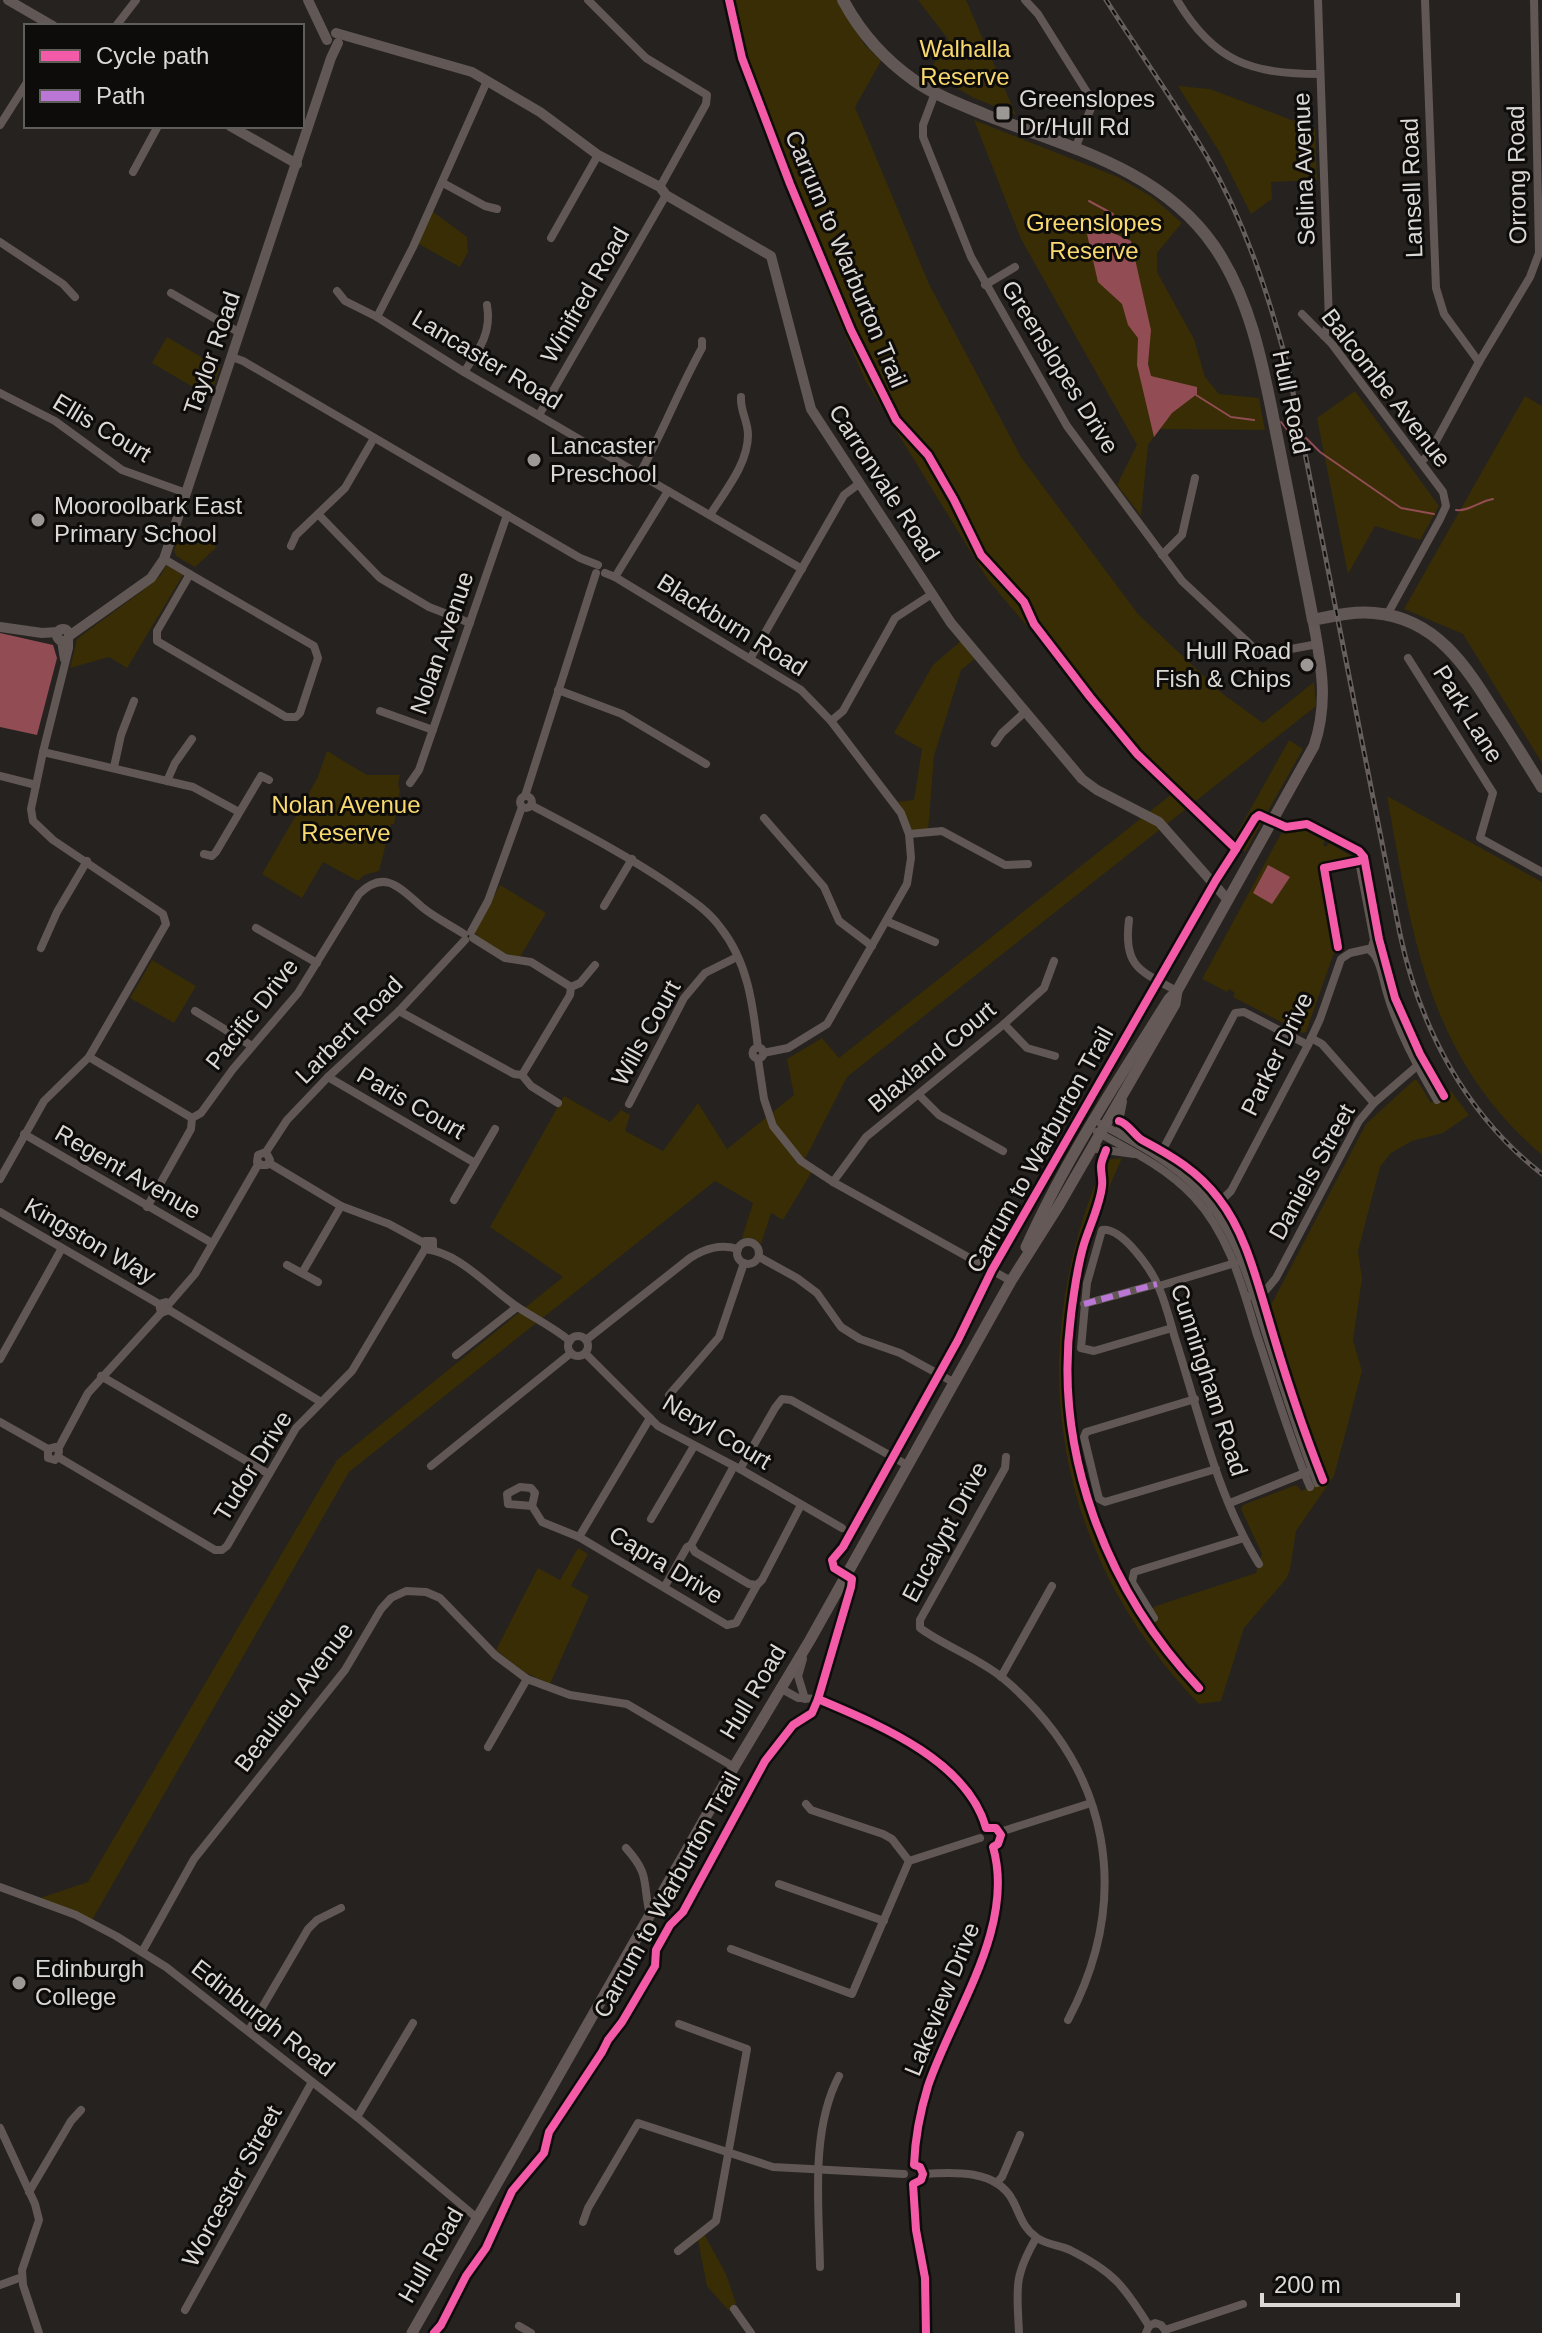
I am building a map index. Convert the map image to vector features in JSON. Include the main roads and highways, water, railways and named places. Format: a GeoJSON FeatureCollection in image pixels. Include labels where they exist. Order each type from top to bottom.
{"type":"FeatureCollection","features":[{"type":"Feature","properties":{"kind":"main road","name":"Hull Road"},"geometry":{"type":"LineString","coordinates":[[412,2333],[734,1767],[810,1640],[953,1382],[1059,1205],[1091,1148],[1096,1126],[1169,999],[1177,991],[1305,763],[1320,728],[1324,683],[1318,644],[1264,373],[1251,324],[1229,272],[1213,244],[1171,199],[1124,168],[935,93],[907,75],[881,51],[843,0]]}},
{"type":"Feature","properties":{"kind":"main road"},"geometry":{"type":"LineString","coordinates":[[1313,620],[1360,612],[1387,615],[1425,629],[1458,656],[1542,787]]}},
{"type":"Feature","properties":{"kind":"main road","name":"Hull Road"},"geometry":{"type":"LineString","coordinates":[[1011,1281],[1058,1181],[1146,1054],[1175,1004],[1177,991]]}},
{"type":"Feature","properties":{"kind":"waterway"},"geometry":{"type":"LineString","coordinates":[[1089,201],[1113,214],[1110,231]]}},
{"type":"Feature","properties":{"kind":"waterway"},"geometry":{"type":"LineString","coordinates":[[1196,395],[1231,417],[1254,420]]}},
{"type":"Feature","properties":{"kind":"waterway"},"geometry":{"type":"LineString","coordinates":[[1281,422],[1293,437]]}},
{"type":"Feature","properties":{"kind":"waterway"},"geometry":{"type":"LineString","coordinates":[[1306,438],[1320,452],[1401,508],[1434,514]]}},
{"type":"Feature","properties":{"kind":"waterway"},"geometry":{"type":"LineString","coordinates":[[1456,510],[1493,499]]}},
{"type":"Feature","properties":{"kind":"railway"},"geometry":{"type":"LineString","coordinates":[[1106,0],[1220,180],[1244,232],[1272,312],[1288,367],[1400,934],[1420,1003],[1450,1067],[1469,1097],[1515,1151],[1542,1174]]}},
{"type":"Feature","properties":{"kind":"place","name":"Greenslopes Dr/Hull Rd"},"geometry":{"type":"Point","coordinates":[1003,113]}},
{"type":"Feature","properties":{"kind":"place","name":"Lancaster Preschool"},"geometry":{"type":"Point","coordinates":[534,460]}},
{"type":"Feature","properties":{"kind":"place","name":"Mooroolbark East Primary School"},"geometry":{"type":"Point","coordinates":[38,520]}},
{"type":"Feature","properties":{"kind":"place","name":"Hull Road Fish & Chips"},"geometry":{"type":"Point","coordinates":[1307,665]}},
{"type":"Feature","properties":{"kind":"place","name":"Edinburgh College"},"geometry":{"type":"Point","coordinates":[19,1983]}},
{"type":"Feature","properties":{"kind":"park label","name":"Walhalla Reserve"},"geometry":{"type":"Point","coordinates":[965,63]}},
{"type":"Feature","properties":{"kind":"park label","name":"Greenslopes Reserve"},"geometry":{"type":"Point","coordinates":[1094,237]}},
{"type":"Feature","properties":{"kind":"park label","name":"Nolan Avenue Reserve"},"geometry":{"type":"Point","coordinates":[346,819]}}]}
